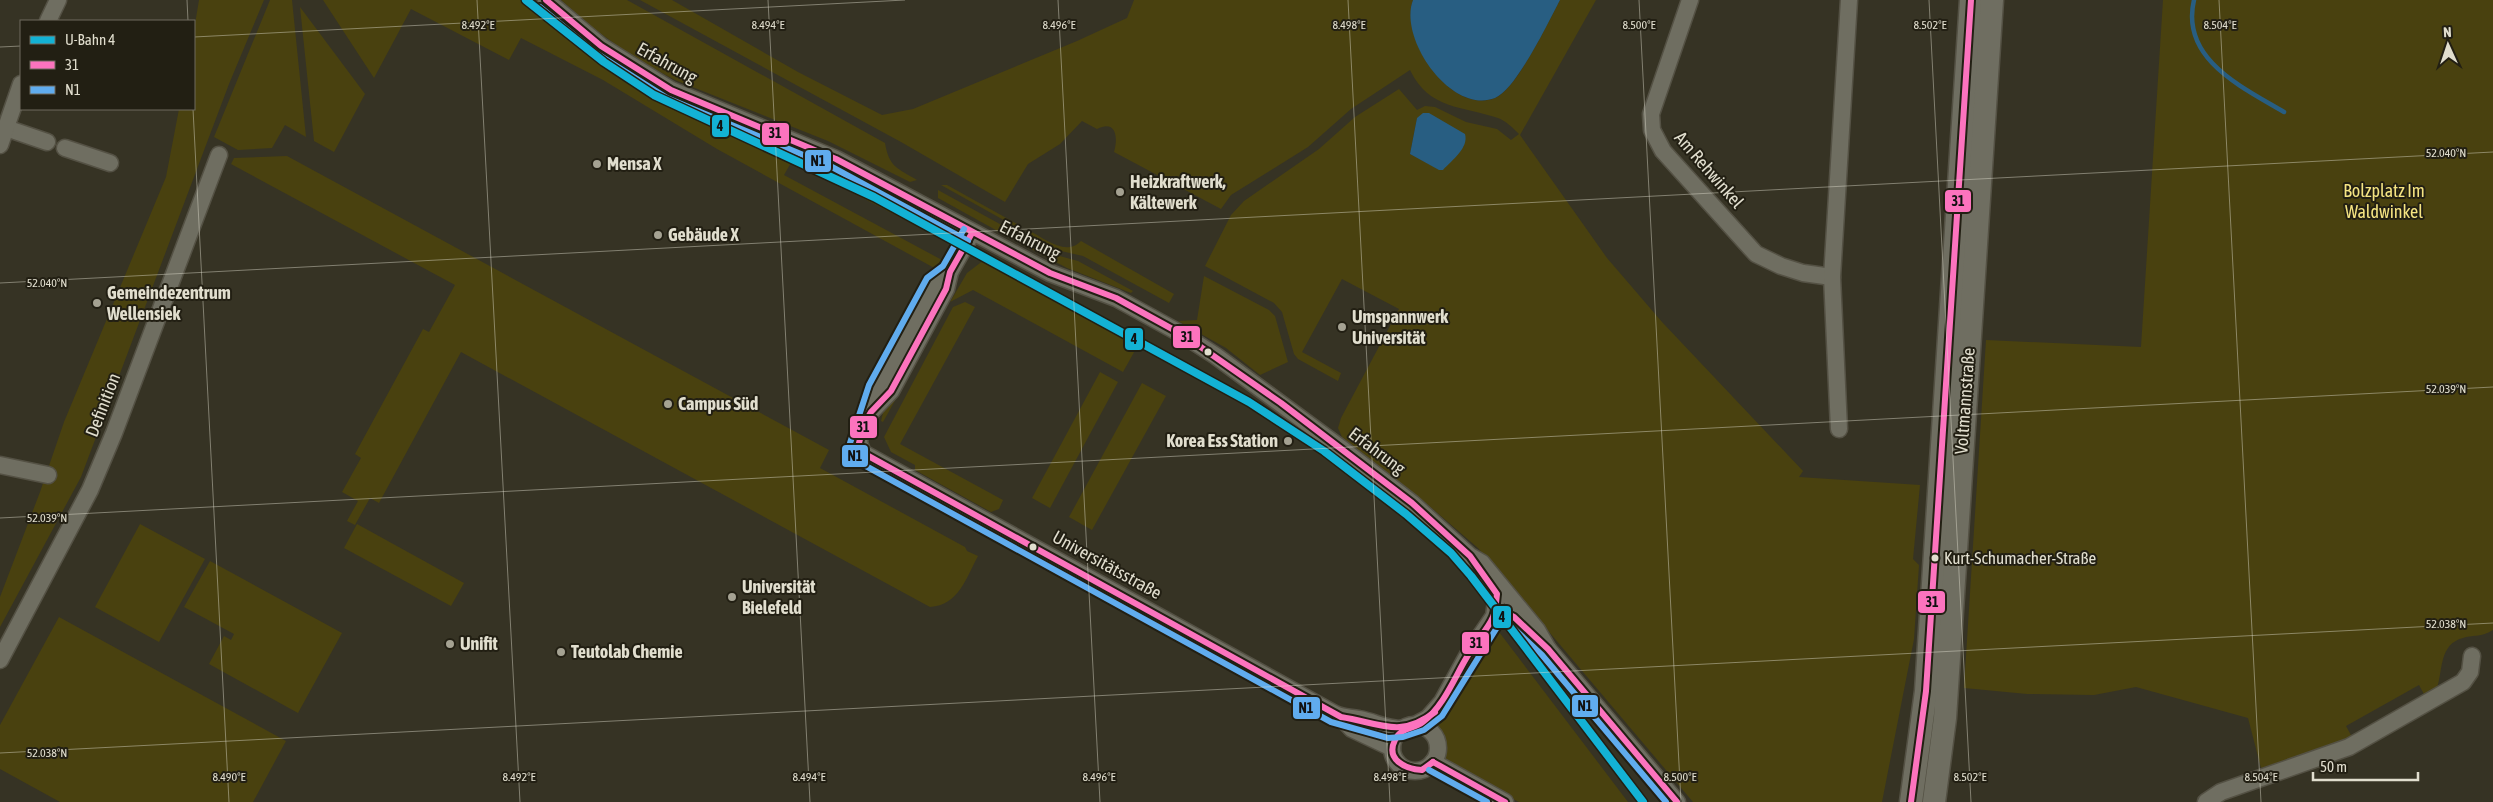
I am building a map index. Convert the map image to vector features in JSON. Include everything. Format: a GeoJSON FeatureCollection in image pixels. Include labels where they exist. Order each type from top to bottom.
{"type":"FeatureCollection","features":[{"type":"Feature","properties":{"kind":"street"},"geometry":{"type":"LineString","coordinates":[[48,20],[58,0]]}},
{"type":"Feature","properties":{"kind":"street","name":"Erfahrung"},"geometry":{"type":"LineString","coordinates":[[546,0],[601,46],[671,90],[836,159],[1050,273],[1116,298],[1216,356],[1412,503],[1470,556]]}},
{"type":"Feature","properties":{"kind":"street","name":"Am Rehwinkel"},"geometry":{"type":"LineString","coordinates":[[1690,0],[1651,114],[1652,130],[1664,151],[1756,254],[1780,266],[1832,277]]}},
{"type":"Feature","properties":{"kind":"street"},"geometry":{"type":"LineString","coordinates":[[1839,429],[1832,277],[1849,0]]}},
{"type":"Feature","properties":{"kind":"street","name":"Voltmannstraße"},"geometry":{"type":"LineString","coordinates":[[1911,802],[1926,691],[1971,0]]}},
{"type":"Feature","properties":{"kind":"street","name":"Voltmannstraße"},"geometry":{"type":"LineString","coordinates":[[1934,802],[1945,718],[1992,0]]}},
{"type":"Feature","properties":{"kind":"street"},"geometry":{"type":"LineString","coordinates":[[0,145],[20,87]]}},
{"type":"Feature","properties":{"kind":"street"},"geometry":{"type":"LineString","coordinates":[[6,128],[47,142]]}},
{"type":"Feature","properties":{"kind":"street"},"geometry":{"type":"LineString","coordinates":[[65,148],[110,163]]}},
{"type":"Feature","properties":{"kind":"street","name":"Definition"},"geometry":{"type":"LineString","coordinates":[[0,660],[90,490],[114,433],[219,155]]}},
{"type":"Feature","properties":{"kind":"street","name":"Universitätsstraße"},"geometry":{"type":"LineString","coordinates":[[972,232],[950,272],[946,289],[891,391],[871,412],[862,429],[859,442],[863,453],[1342,717],[1360,719],[1387,729],[1409,727]]}},
{"type":"Feature","properties":{"kind":"street"},"geometry":{"type":"LineString","coordinates":[[0,465],[48,475]]}},
{"type":"Feature","properties":{"kind":"street"},"geometry":{"type":"LineString","coordinates":[[1409,727],[1424,726],[1436,738],[1437,754],[1433,762],[1422,770],[1408,769],[1397,761],[1392,748],[1394,741],[1409,727],[1428,718],[1442,702],[1470,651],[1494,616],[1497,594],[1470,556]]}},
{"type":"Feature","properties":{"kind":"street"},"geometry":{"type":"LineString","coordinates":[[1470,556],[1482,563],[1537,630],[1548,649]]}},
{"type":"Feature","properties":{"kind":"street"},"geometry":{"type":"LineString","coordinates":[[1494,616],[1510,615],[1514,617],[1548,649],[1677,802]]}},
{"type":"Feature","properties":{"kind":"street"},"geometry":{"type":"LineString","coordinates":[[2206,802],[2221,792],[2326,756],[2373,735],[2464,682],[2470,672],[2472,656]]}},
{"type":"Feature","properties":{"kind":"street","name":"Universitätsstraße"},"geometry":{"type":"LineString","coordinates":[[1342,717],[1352,730],[1392,748]]}},
{"type":"Feature","properties":{"kind":"street"},"geometry":{"type":"LineString","coordinates":[[1433,762],[1505,802]]}},
{"type":"Feature","properties":{"kind":"green space"},"geometry":{"type":"Polygon","coordinates":[[[199,0],[264,0],[229,84],[81,477],[0,627],[0,597],[40,492],[64,422],[166,177],[179,110],[195,110],[195,24],[199,0]]]}},
{"type":"Feature","properties":{"kind":"green space"},"geometry":{"type":"Polygon","coordinates":[[[270,0],[292,0],[306,137],[285,125],[272,148],[238,150],[214,137],[270,0]]]}},
{"type":"Feature","properties":{"kind":"green space"},"geometry":{"type":"Polygon","coordinates":[[[323,0],[532,0],[590,49],[637,81],[691,108],[821,163],[938,226],[945,241],[792,161],[784,175],[942,260],[938,270],[717,149],[603,80],[521,38],[509,60],[411,9],[374,78],[323,0]]]}},
{"type":"Feature","properties":{"kind":"green space"},"geometry":{"type":"Polygon","coordinates":[[[561,0],[627,0],[885,143],[889,157],[895,166],[917,180],[910,182],[828,141],[675,80],[636,59],[593,28],[561,0]]]}},
{"type":"Feature","properties":{"kind":"green space"},"geometry":{"type":"Polygon","coordinates":[[[640,0],[672,0],[798,72],[882,115],[913,109],[1077,41],[1127,18],[1134,0],[1413,0],[1411,16],[1414,33],[1421,52],[1432,70],[1446,85],[1462,95],[1478,100],[1495,98],[1504,92],[1522,69],[1560,0],[1596,0],[1520,135],[1607,258],[1662,322],[1803,471],[1799,477],[1920,485],[1913,559],[1919,565],[1914,639],[1882,802],[1693,802],[1478,548],[1427,504],[1342,437],[1338,428],[1341,418],[1399,309],[1342,279],[1302,352],[1341,373],[1338,381],[1298,359],[1294,354],[1282,312],[1274,303],[1205,266],[1231,215],[1244,201],[1319,149],[1355,117],[1399,89],[1417,110],[1425,106],[1435,107],[1466,122],[1497,129],[1511,140],[1519,134],[1504,121],[1437,100],[1418,83],[1410,70],[1351,109],[1308,147],[1231,195],[1221,209],[1114,152],[1116,136],[1112,128],[1104,127],[1097,129],[1082,121],[1060,144],[1028,164],[1005,202],[901,142],[640,0]],[[1417,118],[1410,154],[1441,170],[1464,146],[1417,118]]]}},
{"type":"Feature","properties":{"kind":"green space","name":"Bolzplatz Im Waldwinkel"},"geometry":{"type":"Polygon","coordinates":[[[2163,0],[2493,0],[2493,630],[2455,641],[2443,658],[2437,688],[2425,696],[2419,685],[2346,726],[2352,737],[2327,749],[2261,768],[2248,718],[2136,687],[2094,695],[2027,694],[1964,688],[1986,340],[2141,347],[2163,0]]]}},
{"type":"Feature","properties":{"kind":"green space"},"geometry":{"type":"Polygon","coordinates":[[[300,7],[365,94],[334,152],[314,141],[300,7]]]}},
{"type":"Feature","properties":{"kind":"green space"},"geometry":{"type":"Polygon","coordinates":[[[287,156],[829,450],[820,468],[965,547],[967,551],[978,556],[960,589],[948,601],[930,607],[461,352],[379,503],[370,498],[355,525],[347,521],[358,501],[342,492],[361,458],[355,454],[423,329],[429,332],[455,285],[231,164],[234,158],[287,156]]]}},
{"type":"Feature","properties":{"kind":"green space"},"geometry":{"type":"Polygon","coordinates":[[[941,185],[947,185],[1019,225],[1018,228],[941,185]]]}},
{"type":"Feature","properties":{"kind":"green space"},"geometry":{"type":"Polygon","coordinates":[[[938,190],[1007,228],[1003,234],[938,198],[938,190]]]}},
{"type":"Feature","properties":{"kind":"green space"},"geometry":{"type":"Polygon","coordinates":[[[1028,230],[1062,247],[1069,247],[1081,241],[1174,294],[1169,303],[1083,256],[1061,251],[1027,233],[1028,230]]]}},
{"type":"Feature","properties":{"kind":"green space"},"geometry":{"type":"Polygon","coordinates":[[[1023,237],[1056,255],[1078,261],[1133,291],[1131,293],[1067,268],[1020,243],[1023,237]]]}},
{"type":"Feature","properties":{"kind":"green space"},"geometry":{"type":"Polygon","coordinates":[[[984,260],[996,267],[1000,260],[1142,338],[1123,372],[973,290],[950,302],[967,273],[984,260]]]}},
{"type":"Feature","properties":{"kind":"green space"},"geometry":{"type":"Polygon","coordinates":[[[1204,276],[1269,310],[1275,316],[1288,362],[1260,375],[1226,348],[1178,321],[1197,320],[1204,276]]]}},
{"type":"Feature","properties":{"kind":"green space"},"geometry":{"type":"Polygon","coordinates":[[[965,302],[975,307],[900,444],[1003,500],[999,509],[991,512],[915,470],[915,465],[891,452],[884,437],[953,307],[965,302]]]}},
{"type":"Feature","properties":{"kind":"green space"},"geometry":{"type":"Polygon","coordinates":[[[914,363],[916,363],[883,422],[881,421],[884,409],[914,363]]]}},
{"type":"Feature","properties":{"kind":"green space"},"geometry":{"type":"Polygon","coordinates":[[[1100,372],[1118,382],[1050,508],[1032,498],[1100,372]]]}},
{"type":"Feature","properties":{"kind":"green space"},"geometry":{"type":"Polygon","coordinates":[[[1142,383],[1166,396],[1092,530],[1069,517],[1142,383]]]}},
{"type":"Feature","properties":{"kind":"green space"},"geometry":{"type":"Polygon","coordinates":[[[140,524],[205,559],[159,642],[95,607],[140,524]]]}},
{"type":"Feature","properties":{"kind":"green space"},"geometry":{"type":"Polygon","coordinates":[[[357,524],[464,583],[451,606],[344,548],[357,524]]]}},
{"type":"Feature","properties":{"kind":"green space"},"geometry":{"type":"Polygon","coordinates":[[[210,561],[342,633],[298,713],[209,664],[224,636],[231,640],[234,634],[184,607],[210,561]]]}},
{"type":"Feature","properties":{"kind":"green space"},"geometry":{"type":"Polygon","coordinates":[[[59,617],[286,741],[253,802],[60,802],[0,769],[0,725],[59,617]]]}},
{"type":"Feature","properties":{"kind":"green space"},"geometry":{"type":"Polygon","coordinates":[[[1496,628],[1628,802],[1519,802],[1442,763],[1445,751],[1444,740],[1431,721],[1492,630],[1496,628]]]}},
{"type":"Feature","properties":{"kind":"water"},"geometry":{"type":"Polygon","coordinates":[[[1413,0],[1560,0],[1531,54],[1512,82],[1495,98],[1478,100],[1462,95],[1446,84],[1432,70],[1413,34],[1410,16],[1413,0]]]}},
{"type":"Feature","properties":{"kind":"water"},"geometry":{"type":"Polygon","coordinates":[[[1423,113],[1429,113],[1465,134],[1465,144],[1462,149],[1443,170],[1439,170],[1410,154],[1417,118],[1423,113]]]}},
{"type":"Feature","properties":{"kind":"waterway"},"geometry":{"type":"LineString","coordinates":[[2194,0],[2192,21],[2196,39],[2205,55],[2233,81],[2284,112]]}},
{"type":"Feature","properties":{"kind":"metro line","name":"4"},"geometry":{"type":"LineString","coordinates":[[526,0],[604,62],[654,95],[874,197],[1249,402],[1324,451],[1406,514],[1451,553],[1471,576],[1643,802]]}},
{"type":"Feature","properties":{"kind":"transit line","name":"31"},"geometry":{"type":"LineString","coordinates":[[546,0],[601,46],[671,90],[836,159],[1050,273],[1116,298],[1185,336],[1281,403],[1412,503],[1470,556],[1497,594],[1495,611],[1491,621],[1470,652],[1438,707],[1423,722],[1404,730],[1395,740],[1393,753],[1395,758],[1404,765],[1422,770],[1433,762]]}},
{"type":"Feature","properties":{"kind":"transit line","name":"31"},"geometry":{"type":"LineString","coordinates":[[1911,802],[1926,691],[1971,0]]}},
{"type":"Feature","properties":{"kind":"transit line","name":"N1"},"geometry":{"type":"LineString","coordinates":[[540,7],[596,53],[667,98],[832,167],[968,241]]}},
{"type":"Feature","properties":{"kind":"transit line","name":"N1"},"geometry":{"type":"LineString","coordinates":[[964,229],[943,266],[927,278],[869,385],[850,443],[856,458],[864,465],[1331,722],[1388,738],[1403,737],[1424,730],[1442,716],[1501,621]]}},
{"type":"Feature","properties":{"kind":"transit line","name":"31"},"geometry":{"type":"LineString","coordinates":[[972,233],[950,272],[946,289],[891,391],[871,412],[864,424],[859,443],[863,453],[1341,717],[1390,727],[1400,727],[1423,720],[1435,712]]}},
{"type":"Feature","properties":{"kind":"transit line","name":"31"},"geometry":{"type":"LineString","coordinates":[[1494,616],[1510,615],[1514,617],[1548,649],[1677,802]]}},
{"type":"Feature","properties":{"kind":"transit line","name":"N1"},"geometry":{"type":"LineString","coordinates":[[1495,625],[1509,624],[1542,655],[1666,802]]}},
{"type":"Feature","properties":{"kind":"transit line","name":"31"},"geometry":{"type":"LineString","coordinates":[[1433,762],[1505,802]]}},
{"type":"Feature","properties":{"kind":"transit line","name":"N1"},"geometry":{"type":"LineString","coordinates":[[1429,770],[1487,802]]}},
{"type":"Feature","properties":{"kind":"place","name":"Mensa X"},"geometry":{"type":"Point","coordinates":[597,164]}},
{"type":"Feature","properties":{"kind":"place","name":"Heizkraftwerk, Kältewerk"},"geometry":{"type":"Point","coordinates":[1120,192]}},
{"type":"Feature","properties":{"kind":"place","name":"Gebäude X"},"geometry":{"type":"Point","coordinates":[658,235]}},
{"type":"Feature","properties":{"kind":"place","name":"Gemeindezentrum Wellensiek"},"geometry":{"type":"Point","coordinates":[97,303]}},
{"type":"Feature","properties":{"kind":"place","name":"Umspannwerk Universität"},"geometry":{"type":"Point","coordinates":[1342,327]}},
{"type":"Feature","properties":{"kind":"place","name":"Campus Süd"},"geometry":{"type":"Point","coordinates":[668,404]}},
{"type":"Feature","properties":{"kind":"place","name":"Korea Ess Station"},"geometry":{"type":"Point","coordinates":[1288,441]}},
{"type":"Feature","properties":{"kind":"place","name":"Kurt-Schumacher-Straße"},"geometry":{"type":"Point","coordinates":[1935,558]}},
{"type":"Feature","properties":{"kind":"place","name":"Universität Bielefeld"},"geometry":{"type":"Point","coordinates":[732,597]}},
{"type":"Feature","properties":{"kind":"place","name":"Unifit"},"geometry":{"type":"Point","coordinates":[450,644]}},
{"type":"Feature","properties":{"kind":"place","name":"Teutolab Chemie"},"geometry":{"type":"Point","coordinates":[561,652]}}]}
